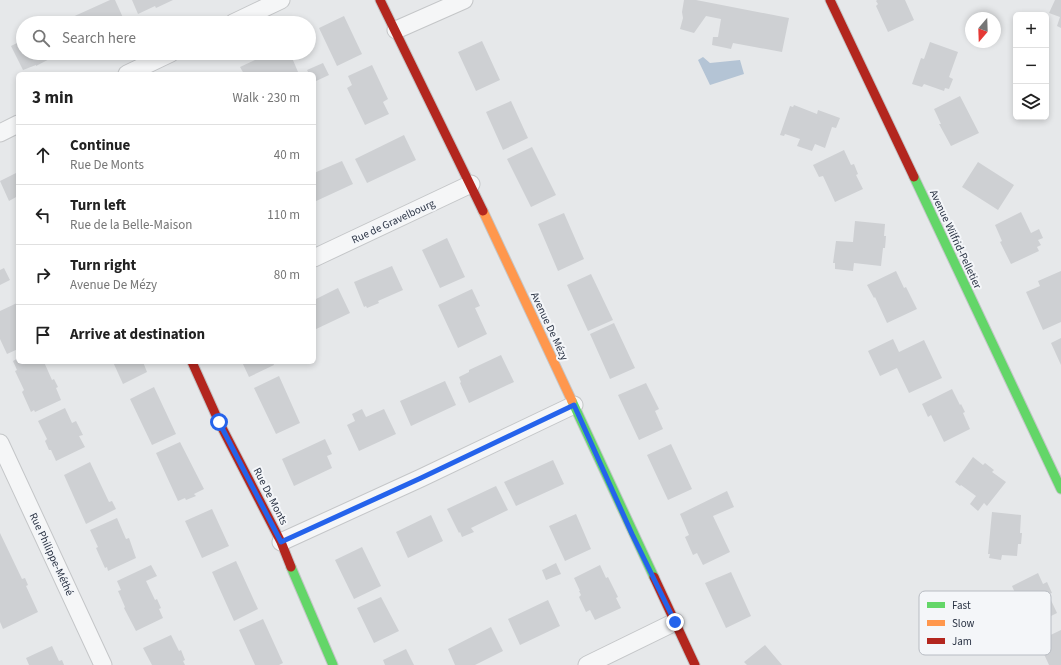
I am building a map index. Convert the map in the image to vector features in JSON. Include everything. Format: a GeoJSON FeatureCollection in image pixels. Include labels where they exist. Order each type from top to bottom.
{"type":"FeatureCollection","features":[{"type":"Feature","properties":{"kind":"street"},"geometry":{"type":"LineString","coordinates":[[248,16],[281,0]]}},
{"type":"Feature","properties":{"kind":"street","name":"Avenue De Mézy"},"geometry":{"type":"LineString","coordinates":[[380,0],[471,184],[574,405],[632,534],[695,665]]}},
{"type":"Feature","properties":{"kind":"street"},"geometry":{"type":"LineString","coordinates":[[396,30],[464,0]]}},
{"type":"Feature","properties":{"kind":"street","name":"Avenue Wilfrid-Pelletier"},"geometry":{"type":"LineString","coordinates":[[830,0],[1061,489]]}},
{"type":"Feature","properties":{"kind":"street"},"geometry":{"type":"LineString","coordinates":[[131,72],[156,60]]}},
{"type":"Feature","properties":{"kind":"street"},"geometry":{"type":"LineString","coordinates":[[0,133],[16,125]]}},
{"type":"Feature","properties":{"kind":"street","name":"Rue de Gravelbourg"},"geometry":{"type":"LineString","coordinates":[[316,257],[471,184]]}},
{"type":"Feature","properties":{"kind":"street","name":"Rue De Monts"},"geometry":{"type":"LineString","coordinates":[[193,364],[219,422],[281,542],[333,665]]}},
{"type":"Feature","properties":{"kind":"street"},"geometry":{"type":"LineString","coordinates":[[281,542],[421,478],[574,405]]}},
{"type":"Feature","properties":{"kind":"street","name":"Rue Philippe-Méthé"},"geometry":{"type":"LineString","coordinates":[[0,444],[103,665]]}},
{"type":"Feature","properties":{"kind":"street"},"geometry":{"type":"LineString","coordinates":[[587,665],[675,622]]}},
{"type":"Feature","properties":{"kind":"water"},"geometry":{"type":"Polygon","coordinates":[[[703,57],[710,63],[740,60],[744,74],[710,85],[698,60],[703,57]]]}},
{"type":"Feature","properties":{"kind":"building"},"geometry":{"type":"Polygon","coordinates":[[[110,0],[115,0],[122,16],[75,16],[110,0]]]}},
{"type":"Feature","properties":{"kind":"building"},"geometry":{"type":"Polygon","coordinates":[[[132,0],[173,0],[138,14],[132,0]]]}},
{"type":"Feature","properties":{"kind":"building"},"geometry":{"type":"Polygon","coordinates":[[[684,0],[696,0],[789,18],[782,52],[733,43],[731,49],[712,45],[713,37],[718,37],[721,19],[706,16],[694,33],[680,29],[683,18],[682,12],[684,0]]]}},
{"type":"Feature","properties":{"kind":"building"},"geometry":{"type":"Polygon","coordinates":[[[905,0],[914,20],[888,32],[876,6],[878,4],[876,1],[905,0]]]}},
{"type":"Feature","properties":{"kind":"building"},"geometry":{"type":"Polygon","coordinates":[[[1055,0],[1061,0],[1061,28],[1057,26],[1060,17],[1049,13],[1055,0]]]}},
{"type":"Feature","properties":{"kind":"building"},"geometry":{"type":"Polygon","coordinates":[[[344,16],[362,54],[337,66],[319,28],[344,16]]]}},
{"type":"Feature","properties":{"kind":"building"},"geometry":{"type":"Polygon","coordinates":[[[482,41],[500,80],[476,91],[458,52],[482,41]]]}},
{"type":"Feature","properties":{"kind":"building"},"geometry":{"type":"Polygon","coordinates":[[[930,42],[958,52],[949,77],[953,79],[949,89],[945,88],[944,91],[924,84],[922,87],[912,84],[921,58],[924,59],[930,42]]]}},
{"type":"Feature","properties":{"kind":"building"},"geometry":{"type":"Polygon","coordinates":[[[16,44],[16,56],[11,46],[16,44]]]}},
{"type":"Feature","properties":{"kind":"building"},"geometry":{"type":"Polygon","coordinates":[[[18,60],[48,60],[36,66],[23,70],[18,60]]]}},
{"type":"Feature","properties":{"kind":"building"},"geometry":{"type":"Polygon","coordinates":[[[255,60],[293,60],[298,72],[243,72],[240,67],[255,60]]]}},
{"type":"Feature","properties":{"kind":"building"},"geometry":{"type":"Polygon","coordinates":[[[323,63],[329,75],[316,81],[316,72],[308,72],[307,70],[323,63]]]}},
{"type":"Feature","properties":{"kind":"building"},"geometry":{"type":"Polygon","coordinates":[[[372,65],[388,99],[383,102],[389,114],[365,125],[347,88],[352,85],[348,76],[372,65]]]}},
{"type":"Feature","properties":{"kind":"building"},"geometry":{"type":"Polygon","coordinates":[[[960,96],[979,133],[951,146],[939,124],[941,124],[934,109],[960,96]]]}},
{"type":"Feature","properties":{"kind":"building"},"geometry":{"type":"Polygon","coordinates":[[[511,101],[528,138],[503,150],[486,112],[511,101]]]}},
{"type":"Feature","properties":{"kind":"building"},"geometry":{"type":"Polygon","coordinates":[[[794,105],[817,114],[818,110],[840,118],[836,128],[832,127],[825,148],[815,144],[812,151],[797,146],[800,139],[785,134],[784,136],[780,135],[790,106],[793,107],[794,105]]]}},
{"type":"Feature","properties":{"kind":"building"},"geometry":{"type":"Polygon","coordinates":[[[404,135],[416,160],[367,183],[355,159],[404,135]]]}},
{"type":"Feature","properties":{"kind":"building"},"geometry":{"type":"Polygon","coordinates":[[[532,147],[556,195],[531,207],[507,159],[532,147]]]}},
{"type":"Feature","properties":{"kind":"building"},"geometry":{"type":"Polygon","coordinates":[[[844,150],[851,165],[854,164],[858,174],[856,175],[863,189],[835,202],[823,176],[819,177],[813,165],[844,150]]]}},
{"type":"Feature","properties":{"kind":"building"},"geometry":{"type":"Polygon","coordinates":[[[342,161],[353,184],[316,201],[316,172],[342,161]]]}},
{"type":"Feature","properties":{"kind":"building"},"geometry":{"type":"Polygon","coordinates":[[[978,162],[1014,185],[998,210],[962,187],[978,162]]]}},
{"type":"Feature","properties":{"kind":"building"},"geometry":{"type":"Polygon","coordinates":[[[16,173],[16,197],[9,201],[0,181],[16,173]]]}},
{"type":"Feature","properties":{"kind":"building"},"geometry":{"type":"Polygon","coordinates":[[[1021,212],[1031,233],[1039,229],[1043,238],[1038,240],[1041,245],[1037,247],[1039,251],[1011,264],[1000,242],[1002,241],[995,225],[1021,212]]]}},
{"type":"Feature","properties":{"kind":"building"},"geometry":{"type":"Polygon","coordinates":[[[564,213],[584,259],[558,271],[538,224],[564,213]]]}},
{"type":"Feature","properties":{"kind":"building"},"geometry":{"type":"Polygon","coordinates":[[[855,221],[885,224],[885,248],[883,248],[881,266],[854,263],[853,271],[835,269],[835,263],[833,263],[836,241],[853,242],[855,221]]]}},
{"type":"Feature","properties":{"kind":"building"},"geometry":{"type":"Polygon","coordinates":[[[447,238],[465,277],[440,288],[422,250],[447,238]]]}},
{"type":"Feature","properties":{"kind":"building"},"geometry":{"type":"Polygon","coordinates":[[[392,266],[403,290],[378,301],[379,303],[367,308],[366,306],[364,307],[354,282],[392,266]]]}},
{"type":"Feature","properties":{"kind":"building"},"geometry":{"type":"Polygon","coordinates":[[[4,268],[10,280],[0,285],[0,270],[4,268]]]}},
{"type":"Feature","properties":{"kind":"building"},"geometry":{"type":"Polygon","coordinates":[[[896,271],[904,288],[906,287],[917,309],[887,323],[875,297],[874,298],[867,285],[896,271]]]}},
{"type":"Feature","properties":{"kind":"building"},"geometry":{"type":"Polygon","coordinates":[[[1061,271],[1061,322],[1043,330],[1026,292],[1040,286],[1038,281],[1061,271]]]}},
{"type":"Feature","properties":{"kind":"building"},"geometry":{"type":"Polygon","coordinates":[[[591,274],[613,320],[588,331],[567,285],[591,274]]]}},
{"type":"Feature","properties":{"kind":"building"},"geometry":{"type":"Polygon","coordinates":[[[338,288],[350,313],[316,329],[316,299],[338,288]]]}},
{"type":"Feature","properties":{"kind":"building"},"geometry":{"type":"Polygon","coordinates":[[[472,289],[480,306],[475,308],[487,334],[458,348],[438,305],[472,289]]]}},
{"type":"Feature","properties":{"kind":"building"},"geometry":{"type":"Polygon","coordinates":[[[16,303],[16,350],[7,354],[0,339],[0,311],[16,303]]]}},
{"type":"Feature","properties":{"kind":"building"},"geometry":{"type":"Polygon","coordinates":[[[614,323],[635,368],[610,379],[590,334],[614,323]]]}},
{"type":"Feature","properties":{"kind":"building"},"geometry":{"type":"Polygon","coordinates":[[[1061,338],[1061,365],[1051,343],[1061,338]]]}},
{"type":"Feature","properties":{"kind":"building"},"geometry":{"type":"Polygon","coordinates":[[[893,339],[899,352],[924,340],[942,378],[909,393],[897,368],[880,376],[868,351],[893,339]]]}},
{"type":"Feature","properties":{"kind":"building"},"geometry":{"type":"Polygon","coordinates":[[[501,355],[514,382],[469,403],[460,383],[459,377],[469,372],[469,370],[501,355]]]}},
{"type":"Feature","properties":{"kind":"building"},"geometry":{"type":"Polygon","coordinates":[[[16,359],[16,364],[45,364],[52,380],[54,379],[58,387],[56,388],[61,400],[35,412],[34,410],[31,412],[22,392],[24,390],[15,371],[17,370],[13,361],[16,359]]]}},
{"type":"Feature","properties":{"kind":"building"},"geometry":{"type":"Polygon","coordinates":[[[114,364],[144,364],[147,372],[123,384],[114,364]]]}},
{"type":"Feature","properties":{"kind":"building"},"geometry":{"type":"Polygon","coordinates":[[[243,364],[274,364],[274,365],[249,377],[243,364]]]}},
{"type":"Feature","properties":{"kind":"building"},"geometry":{"type":"Polygon","coordinates":[[[279,376],[300,423],[276,434],[254,388],[279,376]]]}},
{"type":"Feature","properties":{"kind":"building"},"geometry":{"type":"Polygon","coordinates":[[[445,381],[456,405],[411,426],[400,401],[445,381]]]}},
{"type":"Feature","properties":{"kind":"building"},"geometry":{"type":"Polygon","coordinates":[[[646,383],[659,409],[655,411],[663,429],[639,440],[618,395],[646,383]]]}},
{"type":"Feature","properties":{"kind":"building"},"geometry":{"type":"Polygon","coordinates":[[[154,387],[176,434],[152,445],[130,399],[154,387]]]}},
{"type":"Feature","properties":{"kind":"building"},"geometry":{"type":"Polygon","coordinates":[[[952,389],[965,412],[963,413],[970,429],[944,442],[931,415],[928,417],[922,404],[952,389]]]}},
{"type":"Feature","properties":{"kind":"building"},"geometry":{"type":"Polygon","coordinates":[[[65,408],[72,423],[76,421],[83,435],[79,436],[85,447],[56,461],[51,450],[49,450],[45,441],[47,439],[38,421],[65,408]]]}},
{"type":"Feature","properties":{"kind":"building"},"geometry":{"type":"Polygon","coordinates":[[[362,409],[366,417],[384,409],[396,434],[359,451],[347,425],[355,421],[352,414],[362,409]]]}},
{"type":"Feature","properties":{"kind":"building"},"geometry":{"type":"Polygon","coordinates":[[[325,439],[332,454],[327,456],[332,468],[294,486],[282,459],[325,439]]]}},
{"type":"Feature","properties":{"kind":"building"},"geometry":{"type":"Polygon","coordinates":[[[180,442],[204,489],[194,494],[196,496],[178,501],[156,453],[180,442]]]}},
{"type":"Feature","properties":{"kind":"building"},"geometry":{"type":"Polygon","coordinates":[[[671,444],[692,489],[668,500],[647,455],[671,444]]]}},
{"type":"Feature","properties":{"kind":"building"},"geometry":{"type":"Polygon","coordinates":[[[973,457],[983,465],[985,463],[994,470],[992,472],[1006,482],[987,506],[984,503],[978,511],[970,504],[976,496],[955,482],[973,457]]]}},
{"type":"Feature","properties":{"kind":"building"},"geometry":{"type":"Polygon","coordinates":[[[553,460],[564,484],[516,506],[504,482],[553,460]]]}},
{"type":"Feature","properties":{"kind":"building"},"geometry":{"type":"Polygon","coordinates":[[[90,462],[109,502],[112,501],[116,509],[86,524],[64,475],[90,462]]]}},
{"type":"Feature","properties":{"kind":"building"},"geometry":{"type":"Polygon","coordinates":[[[496,486],[508,510],[471,528],[474,532],[462,537],[447,509],[496,486]]]}},
{"type":"Feature","properties":{"kind":"building"},"geometry":{"type":"Polygon","coordinates":[[[727,491],[734,507],[713,516],[730,552],[703,565],[697,553],[693,555],[685,537],[689,535],[680,514],[727,491]]]}},
{"type":"Feature","properties":{"kind":"building"},"geometry":{"type":"Polygon","coordinates":[[[212,509],[229,546],[202,558],[185,521],[212,509]]]}},
{"type":"Feature","properties":{"kind":"building"},"geometry":{"type":"Polygon","coordinates":[[[992,512],[1021,515],[1021,544],[1018,544],[1017,556],[1002,555],[1001,560],[989,558],[990,554],[988,554],[992,512]]]}},
{"type":"Feature","properties":{"kind":"building"},"geometry":{"type":"Polygon","coordinates":[[[576,514],[591,549],[565,561],[549,526],[576,514]]]}},
{"type":"Feature","properties":{"kind":"building"},"geometry":{"type":"Polygon","coordinates":[[[431,515],[443,541],[408,558],[396,532],[431,515]]]}},
{"type":"Feature","properties":{"kind":"building"},"geometry":{"type":"Polygon","coordinates":[[[117,518],[126,539],[129,538],[136,558],[108,571],[107,567],[105,568],[96,548],[98,547],[90,530],[117,518]]]}},
{"type":"Feature","properties":{"kind":"building"},"geometry":{"type":"Polygon","coordinates":[[[0,533],[22,579],[25,578],[28,585],[26,586],[38,612],[3,629],[0,622],[0,533]]]}},
{"type":"Feature","properties":{"kind":"building"},"geometry":{"type":"Polygon","coordinates":[[[362,547],[381,586],[354,599],[335,560],[362,547]]]}},
{"type":"Feature","properties":{"kind":"building"},"geometry":{"type":"Polygon","coordinates":[[[236,561],[258,609],[234,621],[212,572],[236,561]]]}},
{"type":"Feature","properties":{"kind":"building"},"geometry":{"type":"Polygon","coordinates":[[[556,563],[561,574],[546,580],[542,570],[556,563]]]}},
{"type":"Feature","properties":{"kind":"building"},"geometry":{"type":"Polygon","coordinates":[[[151,565],[157,576],[146,581],[155,600],[157,599],[163,618],[136,631],[124,608],[125,607],[118,591],[121,590],[117,581],[151,565]]]}},
{"type":"Feature","properties":{"kind":"building"},"geometry":{"type":"Polygon","coordinates":[[[600,565],[618,597],[616,598],[621,608],[595,620],[590,610],[586,612],[579,597],[581,595],[580,591],[574,578],[600,565]]]}},
{"type":"Feature","properties":{"kind":"building"},"geometry":{"type":"Polygon","coordinates":[[[731,572],[751,616],[726,628],[705,583],[731,572]]]}},
{"type":"Feature","properties":{"kind":"building"},"geometry":{"type":"Polygon","coordinates":[[[1038,573],[1043,584],[1047,582],[1052,593],[1051,591],[1014,591],[1012,586],[1038,573]]]}},
{"type":"Feature","properties":{"kind":"building"},"geometry":{"type":"Polygon","coordinates":[[[381,597],[399,631],[374,643],[357,608],[381,597]]]}},
{"type":"Feature","properties":{"kind":"building"},"geometry":{"type":"Polygon","coordinates":[[[548,600],[560,626],[520,645],[508,619],[548,600]]]}},
{"type":"Feature","properties":{"kind":"building"},"geometry":{"type":"Polygon","coordinates":[[[1051,600],[1057,613],[1051,616],[1051,600]]]}},
{"type":"Feature","properties":{"kind":"building"},"geometry":{"type":"Polygon","coordinates":[[[263,619],[283,663],[279,665],[255,665],[239,630],[263,619]]]}},
{"type":"Feature","properties":{"kind":"building"},"geometry":{"type":"Polygon","coordinates":[[[491,627],[503,651],[475,665],[455,665],[448,649],[491,627]]]}},
{"type":"Feature","properties":{"kind":"building"},"geometry":{"type":"Polygon","coordinates":[[[1061,630],[1061,665],[1049,665],[1044,655],[1051,655],[1051,635],[1061,630]]]}},
{"type":"Feature","properties":{"kind":"building"},"geometry":{"type":"Polygon","coordinates":[[[171,635],[179,651],[181,650],[185,660],[183,661],[185,665],[152,665],[143,648],[171,635]]]}},
{"type":"Feature","properties":{"kind":"building"},"geometry":{"type":"Polygon","coordinates":[[[765,645],[782,665],[747,665],[744,662],[765,645]]]}},
{"type":"Feature","properties":{"kind":"building"},"geometry":{"type":"Polygon","coordinates":[[[52,646],[59,661],[62,660],[64,665],[29,665],[26,658],[52,646]]]}},
{"type":"Feature","properties":{"kind":"building"},"geometry":{"type":"Polygon","coordinates":[[[406,649],[414,665],[385,665],[383,660],[406,649]]]}},
{"type":"Feature","properties":{"kind":"traffic: fast"},"geometry":{"type":"LineString","coordinates":[[914,177],[1061,489]]}},
{"type":"Feature","properties":{"kind":"traffic: fast"},"geometry":{"type":"LineString","coordinates":[[572,401],[654,577]]}},
{"type":"Feature","properties":{"kind":"traffic: fast"},"geometry":{"type":"LineString","coordinates":[[291,567],[333,665]]}},
{"type":"Feature","properties":{"kind":"traffic: slow"},"geometry":{"type":"LineString","coordinates":[[483,211],[572,401]]}},
{"type":"Feature","properties":{"kind":"traffic: jam"},"geometry":{"type":"LineString","coordinates":[[380,0],[483,211]]}},
{"type":"Feature","properties":{"kind":"traffic: jam"},"geometry":{"type":"LineString","coordinates":[[830,0],[914,177]]}},
{"type":"Feature","properties":{"kind":"traffic: jam"},"geometry":{"type":"LineString","coordinates":[[193,364],[219,422],[281,542],[291,567]]}},
{"type":"Feature","properties":{"kind":"traffic: jam"},"geometry":{"type":"LineString","coordinates":[[654,577],[695,665]]}},
{"type":"Feature","properties":{"kind":"route"},"geometry":{"type":"LineString","coordinates":[[219,422],[281,542],[421,478],[574,405],[632,534],[675,622]]}}]}
